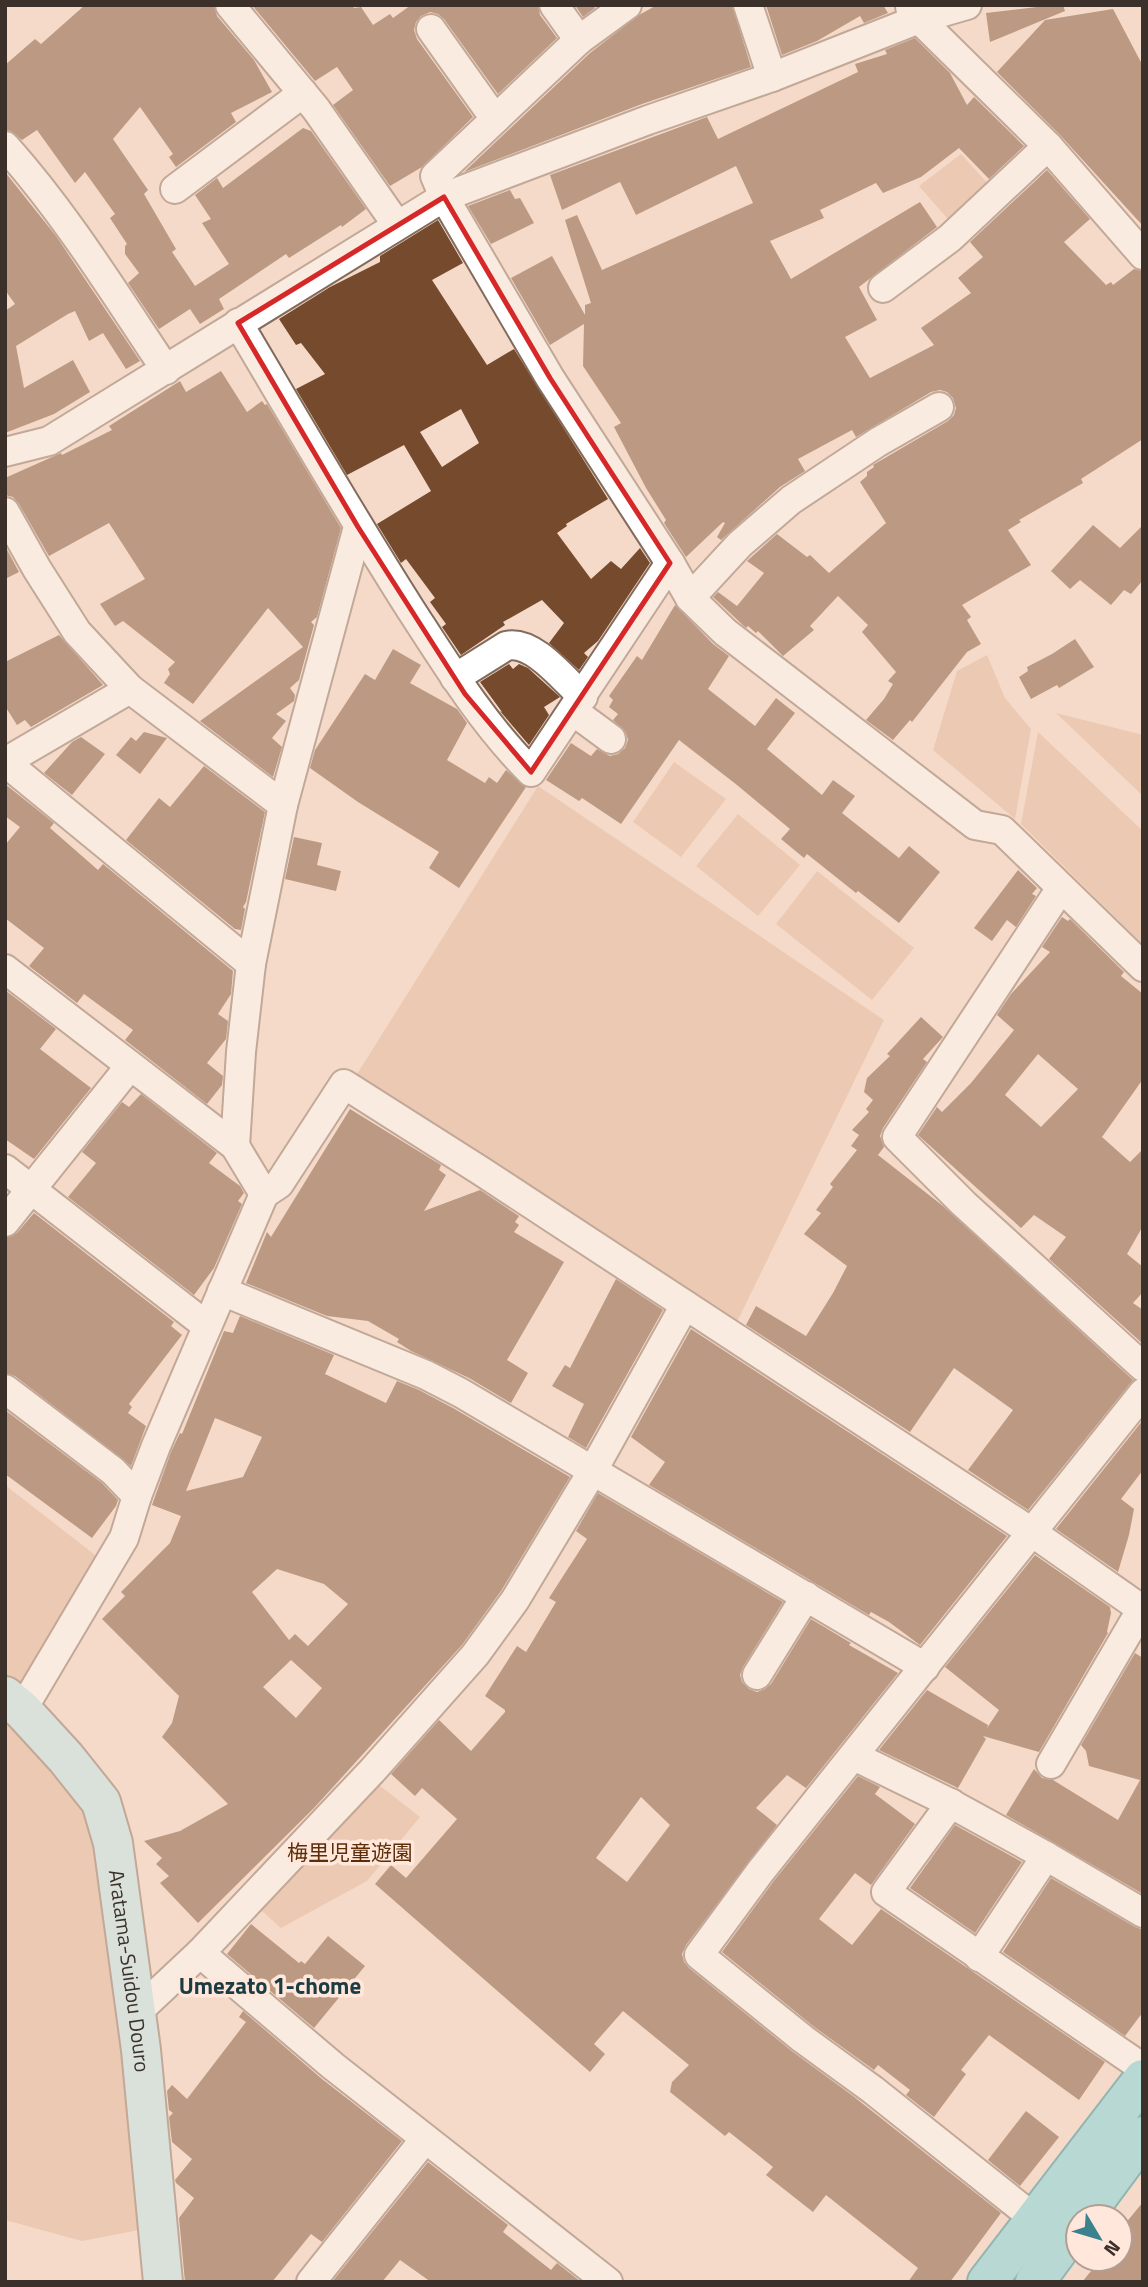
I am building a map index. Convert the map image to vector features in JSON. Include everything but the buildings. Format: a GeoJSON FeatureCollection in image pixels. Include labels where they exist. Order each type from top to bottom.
{"type":"FeatureCollection","features":[{"type":"Feature","properties":{"kind":"main road","name":"Aratama-Suidou Douro"},"geometry":{"type":"LineString","coordinates":[[14,1703],[66,1758],[101,1802],[113,1843],[141,2050],[163,2282]]}},
{"type":"Feature","properties":{"kind":"main road"},"geometry":{"type":"LineString","coordinates":[[987,2282],[1143,2079]]}},
{"type":"Feature","properties":{"kind":"main road"},"geometry":{"type":"LineString","coordinates":[[1093,2203],[1143,2136]]}},
{"type":"Feature","properties":{"kind":"main road"},"geometry":{"type":"LineString","coordinates":[[1035,2282],[1064,2242]]}},
{"type":"Feature","properties":{"kind":"street"},"geometry":{"type":"LineString","coordinates":[[230,5],[303,93],[397,225]]}},
{"type":"Feature","properties":{"kind":"street"},"geometry":{"type":"LineString","coordinates":[[554,5],[579,40]]}},
{"type":"Feature","properties":{"kind":"street"},"geometry":{"type":"LineString","coordinates":[[627,5],[579,40],[435,176],[444,197],[550,378],[690,598],[725,632],[975,825],[1002,830],[1143,967]]}},
{"type":"Feature","properties":{"kind":"street"},"geometry":{"type":"LineString","coordinates":[[748,5],[772,77]]}},
{"type":"Feature","properties":{"kind":"street"},"geometry":{"type":"LineString","coordinates":[[5,452],[49,441],[444,197],[648,120],[772,77],[913,12],[967,5]]}},
{"type":"Feature","properties":{"kind":"street"},"geometry":{"type":"LineString","coordinates":[[913,12],[1048,146],[1143,255]]}},
{"type":"Feature","properties":{"kind":"street"},"geometry":{"type":"LineString","coordinates":[[431,29],[495,119]]}},
{"type":"Feature","properties":{"kind":"street"},"geometry":{"type":"LineString","coordinates":[[175,189],[303,93]]}},
{"type":"Feature","properties":{"kind":"street"},"geometry":{"type":"LineString","coordinates":[[5,146],[15,176],[88,255],[166,370]]}},
{"type":"Feature","properties":{"kind":"street"},"geometry":{"type":"LineString","coordinates":[[883,288],[950,238],[1048,146]]}},
{"type":"Feature","properties":{"kind":"street"},"geometry":{"type":"LineString","coordinates":[[238,323],[358,527],[455,678],[508,750],[531,772],[670,563]]}},
{"type":"Feature","properties":{"kind":"street"},"geometry":{"type":"LineString","coordinates":[[690,598],[740,544],[791,500],[878,442],[939,407]]}},
{"type":"Feature","properties":{"kind":"street"},"geometry":{"type":"LineString","coordinates":[[5,512],[77,632],[130,689],[283,805]]}},
{"type":"Feature","properties":{"kind":"street"},"geometry":{"type":"LineString","coordinates":[[235,1146],[241,1052],[251,964],[283,805],[358,527]]}},
{"type":"Feature","properties":{"kind":"street"},"geometry":{"type":"LineString","coordinates":[[455,678],[506,646],[514,644],[536,652],[578,704],[611,739]]}},
{"type":"Feature","properties":{"kind":"street"},"geometry":{"type":"LineString","coordinates":[[130,689],[5,762],[251,964]]}},
{"type":"Feature","properties":{"kind":"street"},"geometry":{"type":"LineString","coordinates":[[1061,888],[897,1137],[964,1204],[1143,1367]]}},
{"type":"Feature","properties":{"kind":"street"},"geometry":{"type":"LineString","coordinates":[[5,969],[235,1146],[264,1194]]}},
{"type":"Feature","properties":{"kind":"street"},"geometry":{"type":"LineString","coordinates":[[5,1222],[130,1066]]}},
{"type":"Feature","properties":{"kind":"street"},"geometry":{"type":"LineString","coordinates":[[14,1703],[124,1538],[136,1496],[264,1194],[279,1184],[344,1084],[1033,1533],[1142,1610],[1051,1764]]}},
{"type":"Feature","properties":{"kind":"street"},"geometry":{"type":"LineString","coordinates":[[5,1169],[207,1326]]}},
{"type":"Feature","properties":{"kind":"street"},"geometry":{"type":"LineString","coordinates":[[222,1291],[426,1375],[461,1393],[925,1667]]}},
{"type":"Feature","properties":{"kind":"street"},"geometry":{"type":"LineString","coordinates":[[135,2014],[200,1953],[372,1771],[475,1655],[515,1600],[592,1472],[685,1305]]}},
{"type":"Feature","properties":{"kind":"street"},"geometry":{"type":"LineString","coordinates":[[5,1389],[113,1471],[136,1496]]}},
{"type":"Feature","properties":{"kind":"street"},"geometry":{"type":"LineString","coordinates":[[1035,2219],[699,1955],[760,1872],[1143,1393]]}},
{"type":"Feature","properties":{"kind":"street"},"geometry":{"type":"LineString","coordinates":[[757,1675],[806,1596]]}},
{"type":"Feature","properties":{"kind":"street"},"geometry":{"type":"LineString","coordinates":[[855,1755],[951,1803],[1143,1913]]}},
{"type":"Feature","properties":{"kind":"street"},"geometry":{"type":"LineString","coordinates":[[951,1803],[886,1892],[1143,2068]]}},
{"type":"Feature","properties":{"kind":"street"},"geometry":{"type":"LineString","coordinates":[[979,1957],[1046,1856]]}},
{"type":"Feature","properties":{"kind":"street"},"geometry":{"type":"LineString","coordinates":[[200,1953],[333,2066],[608,2282]]}},
{"type":"Feature","properties":{"kind":"street"},"geometry":{"type":"LineString","coordinates":[[311,2282],[425,2139]]}},
{"type":"Feature","properties":{"kind":"highlighted area"},"geometry":{"type":"Polygon","coordinates":[[[444,197],[550,378],[670,563],[531,772],[465,694],[358,527],[238,323],[444,197]]]}},
{"type":"Feature","properties":{"kind":"green space"},"geometry":{"type":"Polygon","coordinates":[[[961,154],[992,188],[953,225],[919,186],[961,154]]]}},
{"type":"Feature","properties":{"kind":"green space"},"geometry":{"type":"Polygon","coordinates":[[[987,655],[1005,698],[1031,729],[1015,819],[933,750],[957,671],[987,655]]]}},
{"type":"Feature","properties":{"kind":"green space"},"geometry":{"type":"Polygon","coordinates":[[[1056,713],[1143,735],[1143,796],[1056,713]]]}},
{"type":"Feature","properties":{"kind":"green space"},"geometry":{"type":"Polygon","coordinates":[[[1038,732],[1143,831],[1143,945],[1021,824],[1038,732]]]}},
{"type":"Feature","properties":{"kind":"green space"},"geometry":{"type":"Polygon","coordinates":[[[674,762],[726,799],[681,857],[633,822],[674,762]]]}},
{"type":"Feature","properties":{"kind":"green space"},"geometry":{"type":"Polygon","coordinates":[[[538,786],[884,1020],[737,1322],[352,1082],[538,786]]]}},
{"type":"Feature","properties":{"kind":"green space"},"geometry":{"type":"Polygon","coordinates":[[[738,814],[800,865],[758,916],[696,866],[738,814]]]}},
{"type":"Feature","properties":{"kind":"green space"},"geometry":{"type":"Polygon","coordinates":[[[817,871],[914,948],[872,1000],[776,924],[817,871]]]}},
{"type":"Feature","properties":{"kind":"green space"},"geometry":{"type":"Polygon","coordinates":[[[5,1485],[99,1558],[18,1686],[5,1687],[5,1485]]]}},
{"type":"Feature","properties":{"kind":"green space"},"geometry":{"type":"Polygon","coordinates":[[[19,1715],[98,1804],[155,2227],[82,2241],[5,2220],[5,1724],[19,1715]]]}},
{"type":"Feature","properties":{"kind":"green space","name":"梅里児童遊園"},"geometry":{"type":"Polygon","coordinates":[[[374,1781],[420,1817],[367,1881],[281,1928],[255,1905],[374,1781]]]}},
{"type":"Feature","properties":{"kind":"district","name":"Umezato 1-chome"},"geometry":{"type":"Point","coordinates":[270,1985]}}]}
